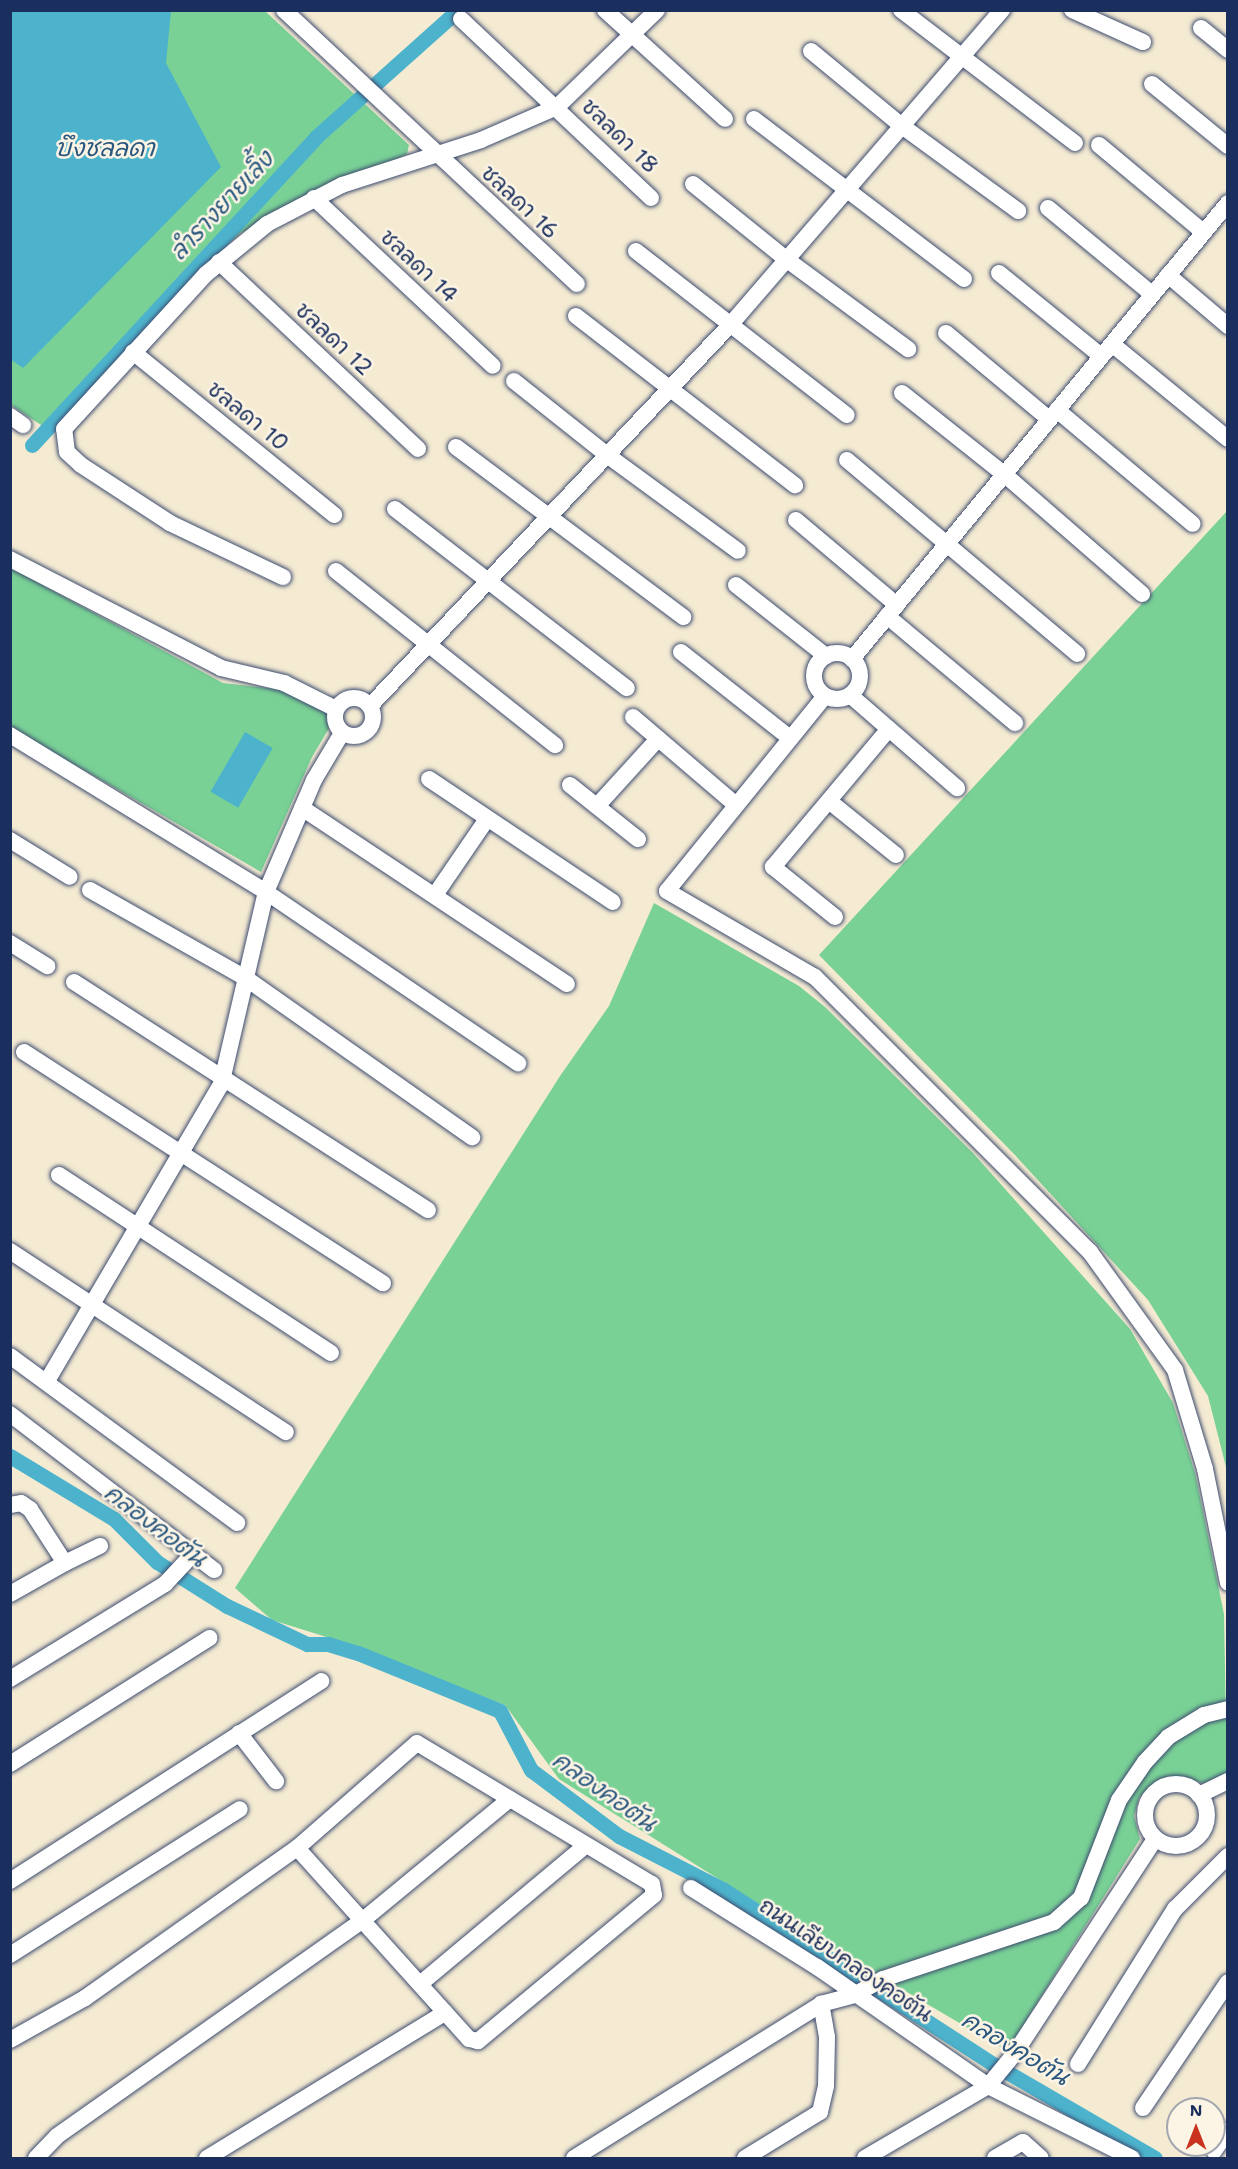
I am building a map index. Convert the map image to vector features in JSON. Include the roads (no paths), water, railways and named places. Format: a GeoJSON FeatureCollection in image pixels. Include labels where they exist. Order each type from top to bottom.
{"type":"FeatureCollection","features":[{"type":"Feature","properties":{"kind":"street","name":"ชลลดา 16"},"geometry":{"type":"LineString","coordinates":[[284,10],[434,153],[577,284]]}},
{"type":"Feature","properties":{"kind":"street"},"geometry":{"type":"LineString","coordinates":[[605,10],[725,119]]}},
{"type":"Feature","properties":{"kind":"street"},"geometry":{"type":"LineString","coordinates":[[283,577],[170,523],[67,452],[64,429],[133,352],[219,262],[267,224],[314,198],[434,153],[508,130],[557,107],[633,36],[657,10]]}},
{"type":"Feature","properties":{"kind":"street"},"geometry":{"type":"LineString","coordinates":[[901,10],[1075,143]]}},
{"type":"Feature","properties":{"kind":"street"},"geometry":{"type":"LineString","coordinates":[[370,706],[489,583],[731,324],[1002,10]]}},
{"type":"Feature","properties":{"kind":"street"},"geometry":{"type":"LineString","coordinates":[[1072,10],[1143,42]]}},
{"type":"Feature","properties":{"kind":"street","name":"ชลลดา 18"},"geometry":{"type":"LineString","coordinates":[[461,19],[651,198]]}},
{"type":"Feature","properties":{"kind":"street"},"geometry":{"type":"LineString","coordinates":[[1201,28],[1227,50]]}},
{"type":"Feature","properties":{"kind":"street"},"geometry":{"type":"LineString","coordinates":[[811,51],[902,126],[1018,211]]}},
{"type":"Feature","properties":{"kind":"street"},"geometry":{"type":"LineString","coordinates":[[1152,84],[1227,146]]}},
{"type":"Feature","properties":{"kind":"street"},"geometry":{"type":"LineString","coordinates":[[754,118],[964,279]]}},
{"type":"Feature","properties":{"kind":"street"},"geometry":{"type":"LineString","coordinates":[[1099,145],[1203,232]]}},
{"type":"Feature","properties":{"kind":"street"},"geometry":{"type":"LineString","coordinates":[[693,184],[786,259],[908,349]]}},
{"type":"Feature","properties":{"kind":"street","name":"ชลลดา 14"},"geometry":{"type":"LineString","coordinates":[[314,198],[493,366]]}},
{"type":"Feature","properties":{"kind":"street"},"geometry":{"type":"LineString","coordinates":[[1048,208],[1152,294]]}},
{"type":"Feature","properties":{"kind":"street"},"geometry":{"type":"LineString","coordinates":[[852,659],[1203,232],[1225,210]]}},
{"type":"Feature","properties":{"kind":"street"},"geometry":{"type":"LineString","coordinates":[[636,251],[847,415]]}},
{"type":"Feature","properties":{"kind":"street","name":"ชลลดา 12"},"geometry":{"type":"LineString","coordinates":[[219,262],[418,449]]}},
{"type":"Feature","properties":{"kind":"street"},"geometry":{"type":"LineString","coordinates":[[999,273],[1227,439]]}},
{"type":"Feature","properties":{"kind":"street"},"geometry":{"type":"LineString","coordinates":[[1168,275],[1227,326]]}},
{"type":"Feature","properties":{"kind":"street"},"geometry":{"type":"LineString","coordinates":[[576,316],[668,390],[795,485]]}},
{"type":"Feature","properties":{"kind":"street"},"geometry":{"type":"LineString","coordinates":[[946,333],[1193,524]]}},
{"type":"Feature","properties":{"kind":"street","name":"ชลลดา 10"},"geometry":{"type":"LineString","coordinates":[[133,352],[334,515]]}},
{"type":"Feature","properties":{"kind":"street"},"geometry":{"type":"LineString","coordinates":[[514,381],[607,455],[738,551]]}},
{"type":"Feature","properties":{"kind":"street"},"geometry":{"type":"LineString","coordinates":[[902,393],[1004,474],[1142,594]]}},
{"type":"Feature","properties":{"kind":"street"},"geometry":{"type":"LineString","coordinates":[[456,447],[548,519],[683,617]]}},
{"type":"Feature","properties":{"kind":"street"},"geometry":{"type":"LineString","coordinates":[[847,460],[1077,654]]}},
{"type":"Feature","properties":{"kind":"street"},"geometry":{"type":"LineString","coordinates":[[395,509],[627,688]]}},
{"type":"Feature","properties":{"kind":"street"},"geometry":{"type":"LineString","coordinates":[[796,520],[1015,723]]}},
{"type":"Feature","properties":{"kind":"street"},"geometry":{"type":"LineString","coordinates":[[10,559],[221,668],[284,682],[336,708]]}},
{"type":"Feature","properties":{"kind":"street"},"geometry":{"type":"LineString","coordinates":[[336,572],[555,745]]}},
{"type":"Feature","properties":{"kind":"street"},"geometry":{"type":"LineString","coordinates":[[736,585],[826,656],[842,654],[852,659],[860,676],[850,695],[836,699],[825,696],[817,689],[814,674],[826,656]]}},
{"type":"Feature","properties":{"kind":"street"},"geometry":{"type":"LineString","coordinates":[[681,652],[790,738]]}},
{"type":"Feature","properties":{"kind":"street"},"geometry":{"type":"LineString","coordinates":[[850,695],[957,788]]}},
{"type":"Feature","properties":{"kind":"street"},"geometry":{"type":"LineString","coordinates":[[825,696],[667,891],[815,977],[1090,1252],[1175,1370],[1205,1469],[1227,1583]]}},
{"type":"Feature","properties":{"kind":"street"},"geometry":{"type":"LineString","coordinates":[[353,698],[370,706],[373,714],[369,729],[354,736],[342,733],[336,723],[336,708],[353,698]]}},
{"type":"Feature","properties":{"kind":"street"},"geometry":{"type":"LineString","coordinates":[[633,717],[736,805]]}},
{"type":"Feature","properties":{"kind":"street"},"geometry":{"type":"LineString","coordinates":[[835,917],[773,867],[889,729]]}},
{"type":"Feature","properties":{"kind":"street"},"geometry":{"type":"LineString","coordinates":[[47,1381],[90,1302],[137,1227],[180,1149],[225,1076],[244,977],[266,892],[302,808],[342,733]]}},
{"type":"Feature","properties":{"kind":"street"},"geometry":{"type":"LineString","coordinates":[[10,735],[266,892],[518,1063]]}},
{"type":"Feature","properties":{"kind":"street"},"geometry":{"type":"LineString","coordinates":[[597,806],[658,739]]}},
{"type":"Feature","properties":{"kind":"street"},"geometry":{"type":"LineString","coordinates":[[429,779],[613,902]]}},
{"type":"Feature","properties":{"kind":"street"},"geometry":{"type":"LineString","coordinates":[[570,785],[638,839]]}},
{"type":"Feature","properties":{"kind":"street"},"geometry":{"type":"LineString","coordinates":[[829,801],[896,855]]}},
{"type":"Feature","properties":{"kind":"street"},"geometry":{"type":"LineString","coordinates":[[302,808],[567,984]]}},
{"type":"Feature","properties":{"kind":"street"},"geometry":{"type":"LineString","coordinates":[[435,895],[487,819]]}},
{"type":"Feature","properties":{"kind":"street"},"geometry":{"type":"LineString","coordinates":[[10,840],[70,877]]}},
{"type":"Feature","properties":{"kind":"street"},"geometry":{"type":"LineString","coordinates":[[90,890],[244,977],[472,1137]]}},
{"type":"Feature","properties":{"kind":"street"},"geometry":{"type":"LineString","coordinates":[[10,943],[47,966]]}},
{"type":"Feature","properties":{"kind":"street"},"geometry":{"type":"LineString","coordinates":[[74,982],[225,1076],[428,1210]]}},
{"type":"Feature","properties":{"kind":"street"},"geometry":{"type":"LineString","coordinates":[[24,1052],[180,1149],[383,1283]]}},
{"type":"Feature","properties":{"kind":"street"},"geometry":{"type":"LineString","coordinates":[[59,1175],[331,1353]]}},
{"type":"Feature","properties":{"kind":"street"},"geometry":{"type":"LineString","coordinates":[[10,1251],[286,1432]]}},
{"type":"Feature","properties":{"kind":"street"},"geometry":{"type":"LineString","coordinates":[[10,1356],[237,1523]]}},
{"type":"Feature","properties":{"kind":"street"},"geometry":{"type":"LineString","coordinates":[[10,1413],[214,1570]]}},
{"type":"Feature","properties":{"kind":"street"},"geometry":{"type":"LineString","coordinates":[[10,1505],[21,1503],[30,1509],[65,1563]]}},
{"type":"Feature","properties":{"kind":"street"},"geometry":{"type":"LineString","coordinates":[[10,1594],[100,1546]]}},
{"type":"Feature","properties":{"kind":"street"},"geometry":{"type":"LineString","coordinates":[[10,1679],[165,1584],[192,1555]]}},
{"type":"Feature","properties":{"kind":"street"},"geometry":{"type":"LineString","coordinates":[[10,1764],[209,1638]]}},
{"type":"Feature","properties":{"kind":"street"},"geometry":{"type":"LineString","coordinates":[[10,1881],[321,1681]]}},
{"type":"Feature","properties":{"kind":"street"},"geometry":{"type":"LineString","coordinates":[[574,2158],[821,2004],[858,1992],[883,1979],[1054,1922],[1081,1898],[1119,1800],[1145,1762],[1168,1737],[1204,1715],[1227,1709]]}},
{"type":"Feature","properties":{"kind":"street"},"geometry":{"type":"LineString","coordinates":[[239,1733],[276,1781]]}},
{"type":"Feature","properties":{"kind":"street"},"geometry":{"type":"LineString","coordinates":[[10,2040],[85,1998],[297,1848],[417,1743],[585,1846],[652,1884],[654,1895],[484,2038],[469,2039],[297,1848]]}},
{"type":"Feature","properties":{"kind":"street"},"geometry":{"type":"LineString","coordinates":[[1199,1794],[1227,1781]]}},
{"type":"Feature","properties":{"kind":"street"},"geometry":{"type":"LineString","coordinates":[[1168,1785],[1185,1785],[1199,1794],[1206,1806],[1202,1832],[1180,1846],[1155,1839],[1146,1825],[1145,1808],[1153,1793],[1168,1785]]}},
{"type":"Feature","properties":{"kind":"street"},"geometry":{"type":"LineString","coordinates":[[36,2158],[57,2136],[363,1920],[510,1798]]}},
{"type":"Feature","properties":{"kind":"street"},"geometry":{"type":"LineString","coordinates":[[10,1955],[240,1809]]}},
{"type":"Feature","properties":{"kind":"street"},"geometry":{"type":"LineString","coordinates":[[865,2158],[991,2082],[1015,2053],[1155,1839]]}},
{"type":"Feature","properties":{"kind":"street"},"geometry":{"type":"LineString","coordinates":[[420,1984],[585,1846]]}},
{"type":"Feature","properties":{"kind":"street"},"geometry":{"type":"LineString","coordinates":[[1078,2064],[1175,1909],[1227,1856]]}},
{"type":"Feature","properties":{"kind":"street","name":"ถนนเลียบคลองคอตัน"},"geometry":{"type":"LineString","coordinates":[[691,1888],[858,1992],[991,2082],[1132,2158]]}},
{"type":"Feature","properties":{"kind":"street"},"geometry":{"type":"LineString","coordinates":[[1143,2108],[1227,1982]]}},
{"type":"Feature","properties":{"kind":"street"},"geometry":{"type":"LineString","coordinates":[[745,2158],[820,2112],[826,2086],[827,2037],[821,2004]]}},
{"type":"Feature","properties":{"kind":"street"},"geometry":{"type":"LineString","coordinates":[[207,2158],[445,2013]]}},
{"type":"Feature","properties":{"kind":"street"},"geometry":{"type":"LineString","coordinates":[[995,2158],[1023,2142],[1041,2158]]}},
{"type":"Feature","properties":{"kind":"water","name":"บึงชลลดา"},"geometry":{"type":"Polygon","coordinates":[[[11,10],[171,11],[166,63],[221,167],[23,368],[10,359],[11,10]]]}},
{"type":"Feature","properties":{"kind":"water"},"geometry":{"type":"Polygon","coordinates":[[[245,732],[273,748],[238,808],[210,792],[245,732]]]}},
{"type":"Feature","properties":{"kind":"waterway","name":"ลำรางยายเลิ้ง"},"geometry":{"type":"LineString","coordinates":[[32,445],[316,137],[458,10]]}},
{"type":"Feature","properties":{"kind":"waterway","name":"คลองคอตัน"},"geometry":{"type":"LineString","coordinates":[[10,1456],[114,1519],[157,1562],[227,1606],[307,1644],[328,1644],[358,1653],[500,1711],[531,1770],[619,1836],[724,1890],[995,2065],[1155,2158]]}}]}
